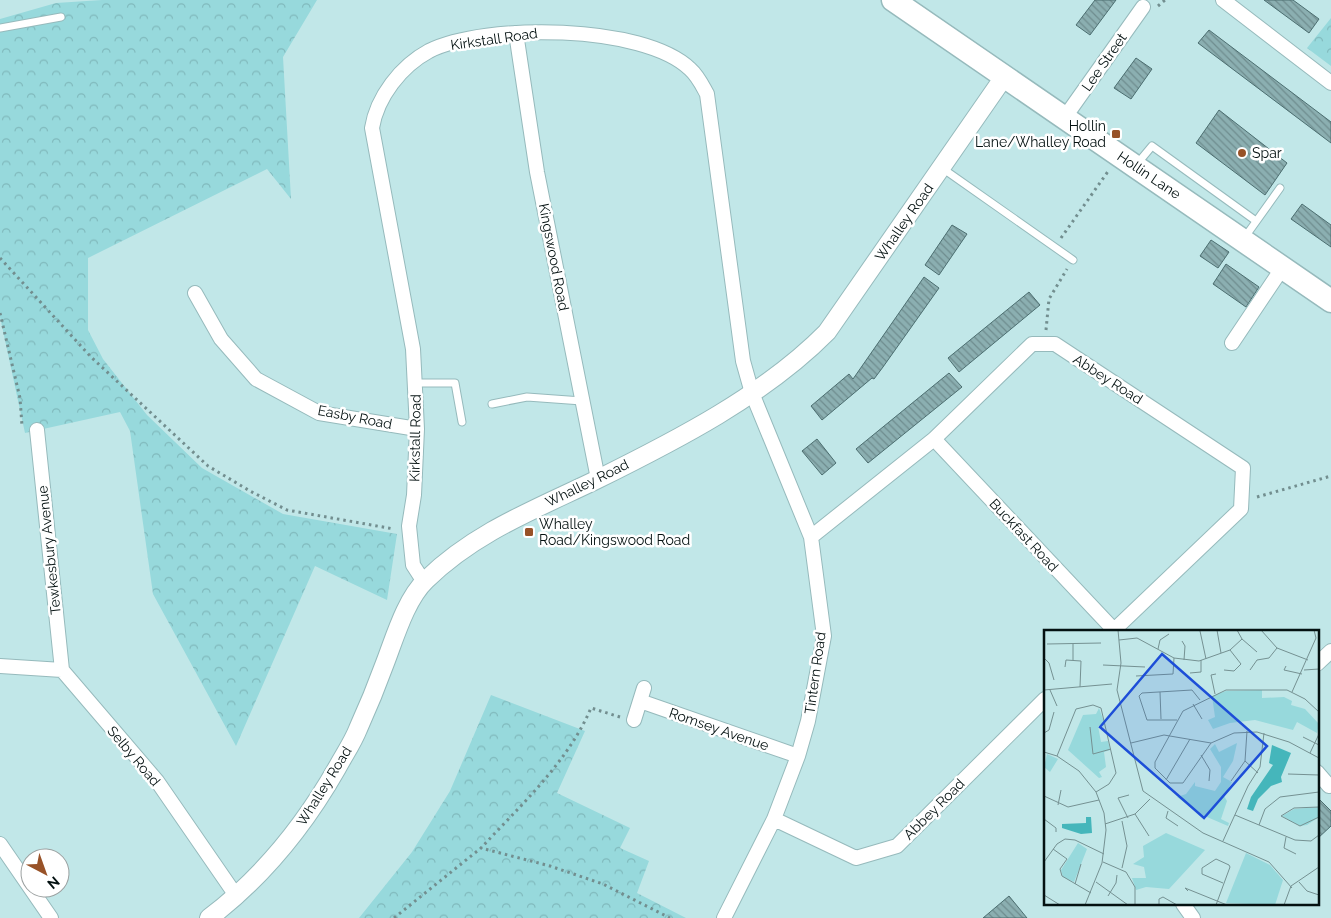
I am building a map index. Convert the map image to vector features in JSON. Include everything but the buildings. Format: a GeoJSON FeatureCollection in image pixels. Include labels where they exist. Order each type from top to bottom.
{"type":"FeatureCollection","features":[{"type":"Feature","properties":{"kind":"main road","name":"Hollin Lane"},"geometry":{"type":"LineString","coordinates":[[893,0],[1331,301]]}},
{"type":"Feature","properties":{"kind":"street"},"geometry":{"type":"LineString","coordinates":[[1223,0],[1331,83]]}},
{"type":"Feature","properties":{"kind":"street","name":"Lee Street"},"geometry":{"type":"LineString","coordinates":[[1065,117],[1143,6]]}},
{"type":"Feature","properties":{"kind":"street","name":"Kirkstall Road"},"geometry":{"type":"LineString","coordinates":[[424,582],[413,565],[409,531],[414,495],[417,429],[416,383],[412,349],[372,128],[374,114],[395,80],[429,51],[470,40],[516,33],[580,33],[622,40],[670,55],[689,68],[700,80],[707,94],[711,109],[740,345],[752,393]]}},
{"type":"Feature","properties":{"kind":"street","name":"Kingswood Road"},"geometry":{"type":"LineString","coordinates":[[516,33],[537,172],[598,479]]}},
{"type":"Feature","properties":{"kind":"street","name":"Whalley Road"},"geometry":{"type":"LineString","coordinates":[[209,918],[237,897],[281,851],[318,800],[357,732],[402,618],[424,582],[460,550],[489,530],[598,479],[690,430],[752,393],[789,366],[827,332],[1004,77]]}},
{"type":"Feature","properties":{"kind":"street"},"geometry":{"type":"LineString","coordinates":[[1232,343],[1283,267]]}},
{"type":"Feature","properties":{"kind":"street","name":"Easby Road"},"geometry":{"type":"LineString","coordinates":[[195,293],[221,339],[256,379],[319,413],[417,429]]}},
{"type":"Feature","properties":{"kind":"street"},"geometry":{"type":"LineString","coordinates":[[811,537],[934,439],[1032,344],[1044,344]]}},
{"type":"Feature","properties":{"kind":"street","name":"Abbey Road"},"geometry":{"type":"LineString","coordinates":[[1044,344],[1055,344],[1243,468],[1242,502]]}},
{"type":"Feature","properties":{"kind":"street","name":"Tintern Road"},"geometry":{"type":"LineString","coordinates":[[724,918],[774,819],[798,756],[808,721],[824,636],[811,537],[752,393]]}},
{"type":"Feature","properties":{"kind":"street","name":"Tewkesbury Avenue"},"geometry":{"type":"LineString","coordinates":[[37,430],[62,670]]}},
{"type":"Feature","properties":{"kind":"street","name":"Buckfast Road"},"geometry":{"type":"LineString","coordinates":[[934,439],[1112,630]]}},
{"type":"Feature","properties":{"kind":"street"},"geometry":{"type":"LineString","coordinates":[[1114,630],[1241,509],[1242,502]]}},
{"type":"Feature","properties":{"kind":"street"},"geometry":{"type":"LineString","coordinates":[[1318,663],[1331,651]]}},
{"type":"Feature","properties":{"kind":"street"},"geometry":{"type":"LineString","coordinates":[[0,666],[62,670]]}},
{"type":"Feature","properties":{"kind":"street","name":"Selby Road"},"geometry":{"type":"LineString","coordinates":[[62,670],[157,782],[237,897]]}},
{"type":"Feature","properties":{"kind":"street","name":"Romsey Avenue"},"geometry":{"type":"LineString","coordinates":[[634,720],[642,694],[798,756]]}},
{"type":"Feature","properties":{"kind":"street","name":"Abbey Road"},"geometry":{"type":"LineString","coordinates":[[774,819],[856,858],[897,846],[1044,700]]}},
{"type":"Feature","properties":{"kind":"street"},"geometry":{"type":"LineString","coordinates":[[1318,773],[1329,786]]}},
{"type":"Feature","properties":{"kind":"street"},"geometry":{"type":"LineString","coordinates":[[0,844],[51,918]]}},
{"type":"Feature","properties":{"kind":"street"},"geometry":{"type":"LineString","coordinates":[[1184,906],[1193,918]]}},
{"type":"Feature","properties":{"kind":"lane"},"geometry":{"type":"LineString","coordinates":[[0,28],[62,17]]}},
{"type":"Feature","properties":{"kind":"lane"},"geometry":{"type":"LineString","coordinates":[[1128,160],[1152,146],[1256,221]]}},
{"type":"Feature","properties":{"kind":"lane"},"geometry":{"type":"LineString","coordinates":[[942,168],[1073,260]]}},
{"type":"Feature","properties":{"kind":"lane"},"geometry":{"type":"LineString","coordinates":[[1243,240],[1280,188]]}},
{"type":"Feature","properties":{"kind":"lane"},"geometry":{"type":"LineString","coordinates":[[416,383],[455,383],[462,422]]}},
{"type":"Feature","properties":{"kind":"lane"},"geometry":{"type":"LineString","coordinates":[[492,404],[527,398],[582,401]]}},
{"type":"Feature","properties":{"kind":"path"},"geometry":{"type":"LineString","coordinates":[[1054,247],[1128,160]]}},
{"type":"Feature","properties":{"kind":"path"},"geometry":{"type":"LineString","coordinates":[[0,258],[91,357],[208,466],[287,510],[409,531]]}},
{"type":"Feature","properties":{"kind":"path"},"geometry":{"type":"LineString","coordinates":[[1044,344],[1049,299],[1073,260]]}},
{"type":"Feature","properties":{"kind":"path"},"geometry":{"type":"LineString","coordinates":[[0,313],[20,398],[23,431],[37,430]]}},
{"type":"Feature","properties":{"kind":"path"},"geometry":{"type":"LineString","coordinates":[[1242,502],[1331,476]]}},
{"type":"Feature","properties":{"kind":"path"},"geometry":{"type":"LineString","coordinates":[[394,918],[481,848],[537,787],[573,742],[591,708],[634,720]]}},
{"type":"Feature","properties":{"kind":"path"},"geometry":{"type":"LineString","coordinates":[[481,848],[550,866],[604,884],[670,918]]}},
{"type":"Feature","properties":{"kind":"green space"},"geometry":{"type":"Polygon","coordinates":[[[102,0],[317,0],[283,57],[291,199],[267,169],[88,258],[88,330],[103,359],[147,415],[202,468],[283,514],[397,534],[387,600],[315,566],[236,746],[153,594],[130,431],[120,412],[25,433],[0,317],[0,19],[56,3],[102,0]]]}},
{"type":"Feature","properties":{"kind":"green space"},"geometry":{"type":"Polygon","coordinates":[[[1331,18],[1331,66],[1307,48],[1331,18]]]}},
{"type":"Feature","properties":{"kind":"green space"},"geometry":{"type":"Polygon","coordinates":[[[491,695],[585,731],[557,793],[630,828],[620,848],[649,861],[637,893],[686,918],[359,918],[412,852],[450,791],[491,695]]]}},
{"type":"Feature","properties":{"kind":"place","name":"Hollin Lane/Whalley Road"},"geometry":{"type":"Point","coordinates":[1116,134]}},
{"type":"Feature","properties":{"kind":"place","name":"Spar"},"geometry":{"type":"Point","coordinates":[1242,153]}},
{"type":"Feature","properties":{"kind":"place","name":"Whalley Road/Kingswood Road"},"geometry":{"type":"Point","coordinates":[529,532]}}]}
